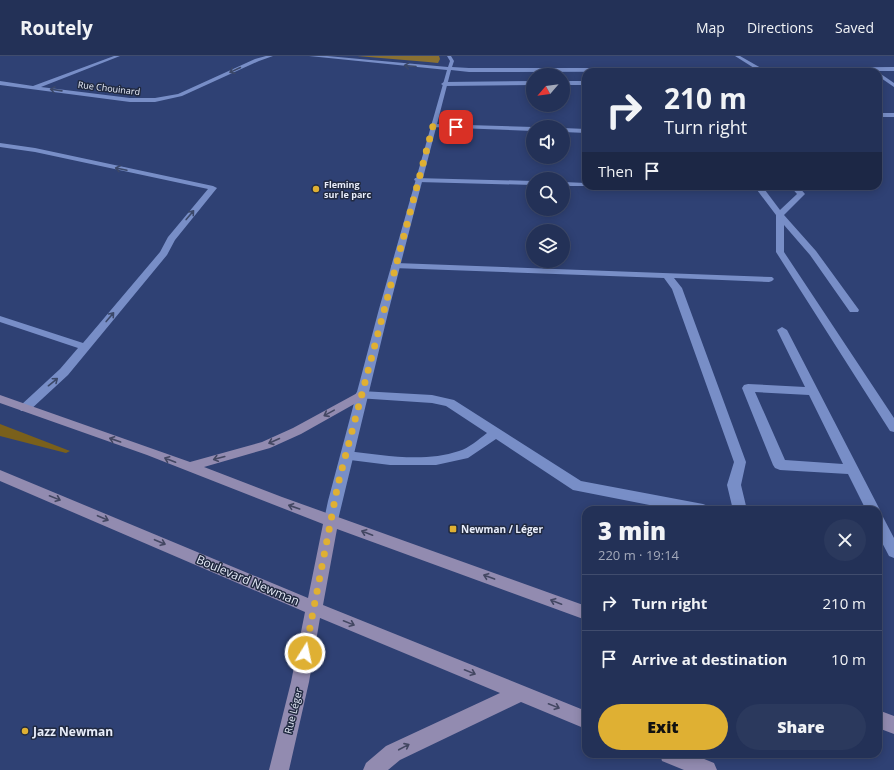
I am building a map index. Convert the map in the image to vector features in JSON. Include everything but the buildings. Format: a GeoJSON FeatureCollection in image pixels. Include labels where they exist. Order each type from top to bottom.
{"type":"FeatureCollection","features":[{"type":"Feature","properties":{"kind":"main road"},"geometry":{"type":"LineString","coordinates":[[188,467],[266,445],[297,431],[361,395]]}},
{"type":"Feature","properties":{"kind":"main road"},"geometry":{"type":"LineString","coordinates":[[0,399],[582,612]]}},
{"type":"Feature","properties":{"kind":"main road","name":"Boulevard Newman"},"geometry":{"type":"LineString","coordinates":[[0,475],[313,608],[582,718]]}},
{"type":"Feature","properties":{"kind":"main road","name":"Rue Léger"},"geometry":{"type":"LineString","coordinates":[[279,770],[300,682],[331,520]]}},
{"type":"Feature","properties":{"kind":"main road"},"geometry":{"type":"LineString","coordinates":[[373,770],[393,754],[521,693]]}},
{"type":"Feature","properties":{"kind":"main road"},"geometry":{"type":"LineString","coordinates":[[882,720],[894,725]]}},
{"type":"Feature","properties":{"kind":"main road"},"geometry":{"type":"LineString","coordinates":[[678,758],[707,770]]}},
{"type":"Feature","properties":{"kind":"street","name":"Rue Chouinard"},"geometry":{"type":"LineString","coordinates":[[33,87],[118,56]]}},
{"type":"Feature","properties":{"kind":"street","name":"Rue Chouinard"},"geometry":{"type":"LineString","coordinates":[[0,83],[137,101],[160,100],[180,96],[257,60],[271,56]]}},
{"type":"Feature","properties":{"kind":"street"},"geometry":{"type":"LineString","coordinates":[[311,56],[448,69],[526,72]]}},
{"type":"Feature","properties":{"kind":"street","name":"Rue Léger"},"geometry":{"type":"LineString","coordinates":[[331,520],[338,484],[347,456],[361,395],[448,69],[452,61],[449,56]]}},
{"type":"Feature","properties":{"kind":"street"},"geometry":{"type":"LineString","coordinates":[[737,56],[758,68]]}},
{"type":"Feature","properties":{"kind":"street"},"geometry":{"type":"LineString","coordinates":[[882,69],[894,69]]}},
{"type":"Feature","properties":{"kind":"street"},"geometry":{"type":"LineString","coordinates":[[570,72],[582,72]]}},
{"type":"Feature","properties":{"kind":"street"},"geometry":{"type":"LineString","coordinates":[[882,77],[894,85]]}},
{"type":"Feature","properties":{"kind":"street"},"geometry":{"type":"LineString","coordinates":[[444,84],[526,83]]}},
{"type":"Feature","properties":{"kind":"street"},"geometry":{"type":"LineString","coordinates":[[570,83],[582,83]]}},
{"type":"Feature","properties":{"kind":"street"},"geometry":{"type":"LineString","coordinates":[[882,114],[894,115]]}},
{"type":"Feature","properties":{"kind":"street"},"geometry":{"type":"LineString","coordinates":[[433,126],[526,129]]}},
{"type":"Feature","properties":{"kind":"street"},"geometry":{"type":"LineString","coordinates":[[570,130],[582,131]]}},
{"type":"Feature","properties":{"kind":"street"},"geometry":{"type":"LineString","coordinates":[[0,145],[213,188],[170,239],[164,253],[64,372],[25,408]]}},
{"type":"Feature","properties":{"kind":"street"},"geometry":{"type":"LineString","coordinates":[[4,153],[15,147]]}},
{"type":"Feature","properties":{"kind":"street"},"geometry":{"type":"LineString","coordinates":[[418,180],[526,184]]}},
{"type":"Feature","properties":{"kind":"street"},"geometry":{"type":"LineString","coordinates":[[570,184],[582,185]]}},
{"type":"Feature","properties":{"kind":"street"},"geometry":{"type":"LineString","coordinates":[[761,190],[780,215],[813,253],[854,310]]}},
{"type":"Feature","properties":{"kind":"street"},"geometry":{"type":"LineString","coordinates":[[798,190],[801,194],[780,215],[780,252],[894,428]]}},
{"type":"Feature","properties":{"kind":"street"},"geometry":{"type":"LineString","coordinates":[[396,266],[769,279]]}},
{"type":"Feature","properties":{"kind":"street"},"geometry":{"type":"LineString","coordinates":[[667,276],[677,288],[740,462],[734,485],[739,506]]}},
{"type":"Feature","properties":{"kind":"street"},"geometry":{"type":"LineString","coordinates":[[0,319],[85,347]]}},
{"type":"Feature","properties":{"kind":"street"},"geometry":{"type":"LineString","coordinates":[[782,330],[870,506]]}},
{"type":"Feature","properties":{"kind":"street"},"geometry":{"type":"LineString","coordinates":[[812,391],[748,388],[780,465],[852,469]]}},
{"type":"Feature","properties":{"kind":"street"},"geometry":{"type":"LineString","coordinates":[[361,395],[432,399],[450,403],[578,486],[682,506]]}},
{"type":"Feature","properties":{"kind":"street"},"geometry":{"type":"LineString","coordinates":[[347,456],[395,460],[443,459],[464,454],[473,450],[496,433]]}},
{"type":"Feature","properties":{"kind":"street"},"geometry":{"type":"LineString","coordinates":[[882,529],[894,552]]}},
{"type":"Feature","properties":{"kind":"shaded area"},"geometry":{"type":"Polygon","coordinates":[[[357,56],[439,56],[440,59],[438,63],[357,56]]]}},
{"type":"Feature","properties":{"kind":"shaded area"},"geometry":{"type":"Polygon","coordinates":[[[0,424],[70,451],[66,453],[0,436],[0,424]]]}},
{"type":"Feature","properties":{"kind":"place","name":"Fleming sur le parc"},"geometry":{"type":"Point","coordinates":[316,189]}},
{"type":"Feature","properties":{"kind":"place","name":"Newman / Léger"},"geometry":{"type":"Point","coordinates":[453,529]}},
{"type":"Feature","properties":{"kind":"place","name":"Jazz Newman"},"geometry":{"type":"Point","coordinates":[25,731]}},
{"type":"Feature","properties":{"kind":"route"},"geometry":{"type":"LineString","coordinates":[[305,653],[338,484],[343,472],[361,395],[433,126],[456,127]]}}]}
